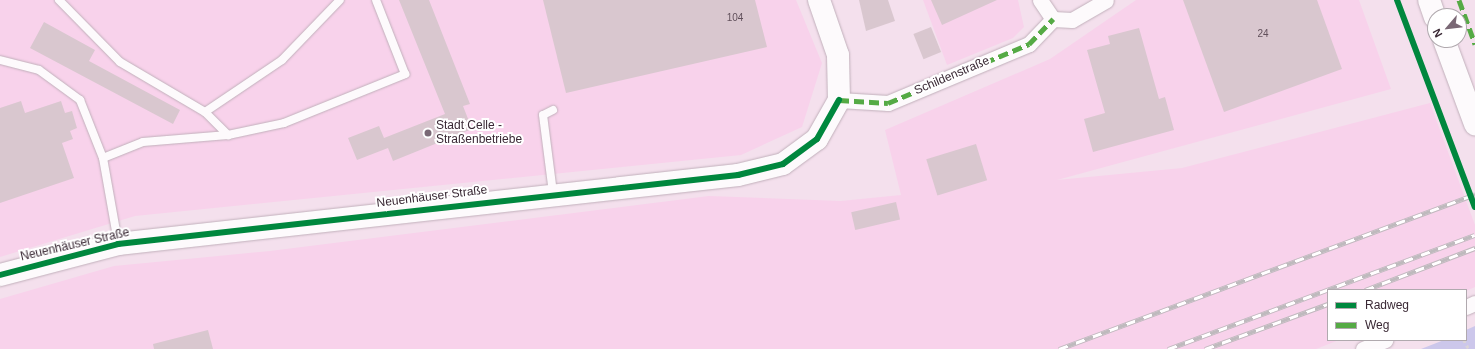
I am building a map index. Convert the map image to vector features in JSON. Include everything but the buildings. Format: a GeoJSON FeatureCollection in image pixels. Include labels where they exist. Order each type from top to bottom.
{"type":"FeatureCollection","features":[{"type":"Feature","properties":{"kind":"street"},"geometry":{"type":"LineString","coordinates":[[819,0],[838,55],[839,100]]}},
{"type":"Feature","properties":{"kind":"street"},"geometry":{"type":"LineString","coordinates":[[1040,0],[1053,19],[1072,20],[1106,0]]}},
{"type":"Feature","properties":{"kind":"street","name":"Schildenstraße"},"geometry":{"type":"LineString","coordinates":[[839,100],[888,103],[1029,44],[1053,19]]}},
{"type":"Feature","properties":{"kind":"street"},"geometry":{"type":"LineString","coordinates":[[1447,48],[1475,124]]}},
{"type":"Feature","properties":{"kind":"street","name":"Neuenhäuser Straße"},"geometry":{"type":"LineString","coordinates":[[0,275],[118,244],[553,193],[738,175],[783,164],[817,139],[839,100]]}},
{"type":"Feature","properties":{"kind":"street"},"geometry":{"type":"LineString","coordinates":[[1363,349],[1383,341]]}},
{"type":"Feature","properties":{"kind":"lane"},"geometry":{"type":"LineString","coordinates":[[59,0],[120,62],[205,112],[228,135]]}},
{"type":"Feature","properties":{"kind":"lane"},"geometry":{"type":"LineString","coordinates":[[205,112],[282,60],[340,0]]}},
{"type":"Feature","properties":{"kind":"lane"},"geometry":{"type":"LineString","coordinates":[[103,158],[143,142],[228,135],[284,123],[405,74],[376,0]]}},
{"type":"Feature","properties":{"kind":"lane"},"geometry":{"type":"LineString","coordinates":[[0,60],[39,70],[80,100],[103,158],[118,244]]}},
{"type":"Feature","properties":{"kind":"lane"},"geometry":{"type":"LineString","coordinates":[[553,110],[543,115],[553,193]]}},
{"type":"Feature","properties":{"kind":"shaded area"},"geometry":{"type":"Polygon","coordinates":[[[0,0],[796,0],[822,63],[802,127],[741,155],[135,216],[0,257],[0,0]]]}},
{"type":"Feature","properties":{"kind":"shaded area"},"geometry":{"type":"Polygon","coordinates":[[[923,0],[1018,0],[1024,27],[1013,38],[947,65],[923,0]]]}},
{"type":"Feature","properties":{"kind":"shaded area"},"geometry":{"type":"Polygon","coordinates":[[[1136,0],[1359,0],[1391,89],[1057,180],[1182,168],[1430,103],[1475,225],[1475,287],[1467,291],[1467,289],[1327,289],[1327,341],[1336,341],[1316,349],[0,349],[0,299],[114,266],[270,251],[709,196],[841,201],[901,195],[885,130],[1050,59],[1136,0]]]}},
{"type":"Feature","properties":{"kind":"shaded area"},"geometry":{"type":"Polygon","coordinates":[[[1475,326],[1475,349],[1421,349],[1441,341],[1467,341],[1467,330],[1475,326]]]}},
{"type":"Feature","properties":{"kind":"railway"},"geometry":{"type":"LineString","coordinates":[[1059,349],[1475,194]]}},
{"type":"Feature","properties":{"kind":"railway"},"geometry":{"type":"LineString","coordinates":[[1330,289],[1475,235]]}},
{"type":"Feature","properties":{"kind":"railway"},"geometry":{"type":"LineString","coordinates":[[1368,289],[1475,248]]}},
{"type":"Feature","properties":{"kind":"railway"},"geometry":{"type":"LineString","coordinates":[[1168,349],[1327,290]]}},
{"type":"Feature","properties":{"kind":"railway"},"geometry":{"type":"LineString","coordinates":[[1205,349],[1327,304]]}},
{"type":"Feature","properties":{"kind":"marked path"},"geometry":{"type":"LineString","coordinates":[[1459,0],[1475,44]]}},
{"type":"Feature","properties":{"kind":"marked path"},"geometry":{"type":"LineString","coordinates":[[839,100],[888,103],[1029,44],[1053,19]]}},
{"type":"Feature","properties":{"kind":"cycle path"},"geometry":{"type":"LineString","coordinates":[[1397,0],[1475,207]]}},
{"type":"Feature","properties":{"kind":"cycle path"},"geometry":{"type":"LineString","coordinates":[[0,275],[118,244],[738,175],[783,164],[817,139],[839,100]]}},
{"type":"Feature","properties":{"kind":"place","name":"Stadt Celle - Straßenbetriebe"},"geometry":{"type":"Point","coordinates":[428,133]}}]}
